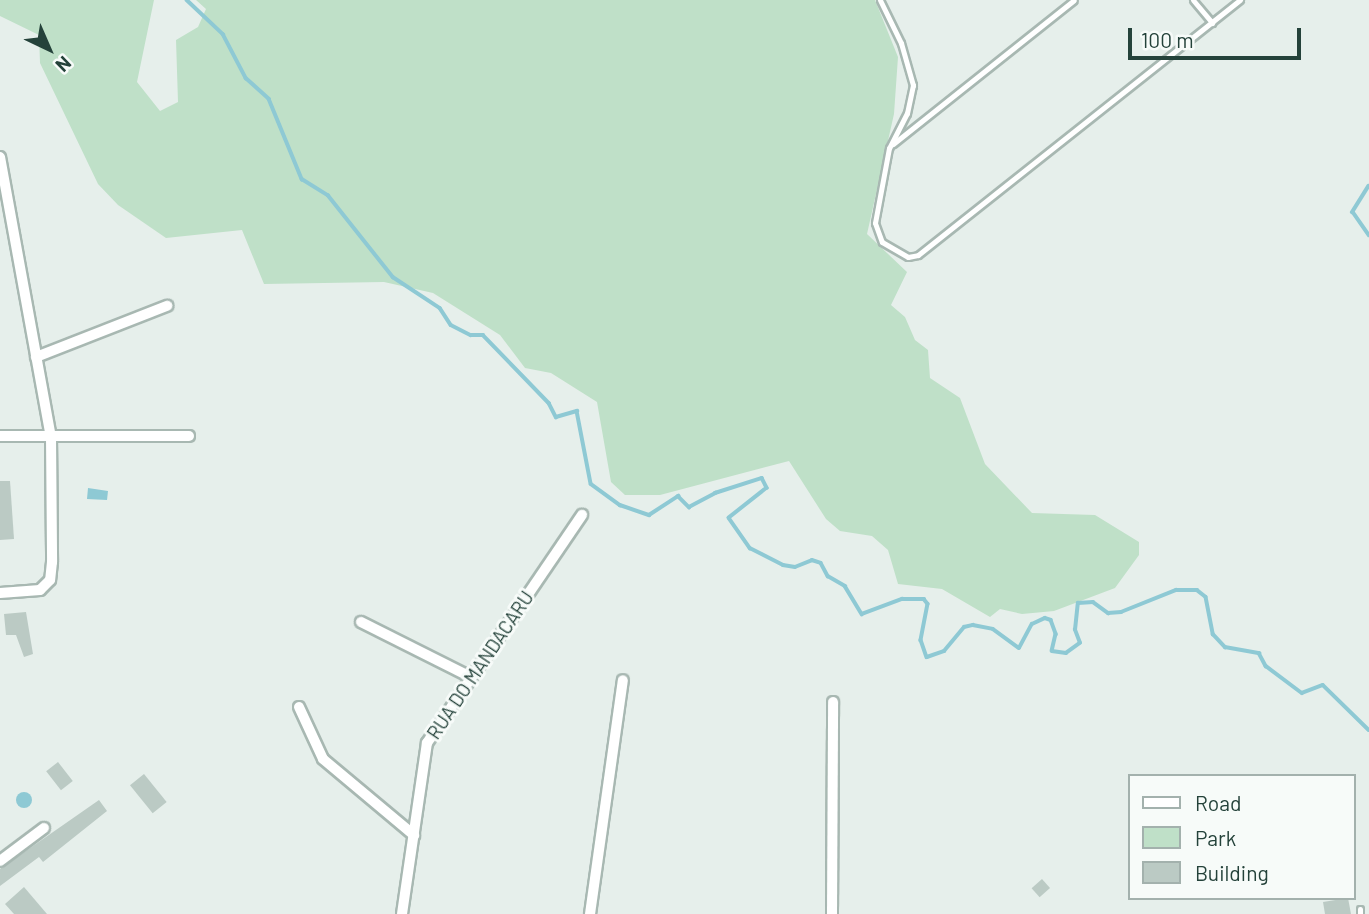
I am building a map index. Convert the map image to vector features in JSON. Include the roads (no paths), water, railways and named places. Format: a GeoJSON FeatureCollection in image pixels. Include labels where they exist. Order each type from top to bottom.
{"type":"FeatureCollection","features":[{"type":"Feature","properties":{"kind":"street"},"geometry":{"type":"LineString","coordinates":[[0,157],[51,437],[52,562],[46,586],[34,591],[0,593]]}},
{"type":"Feature","properties":{"kind":"street"},"geometry":{"type":"LineString","coordinates":[[36,357],[167,306]]}},
{"type":"Feature","properties":{"kind":"street"},"geometry":{"type":"LineString","coordinates":[[0,436],[189,436]]}},
{"type":"Feature","properties":{"kind":"street","name":"RUA DO MANDACARU"},"geometry":{"type":"LineString","coordinates":[[402,914],[427,743],[469,676],[582,514]]}},
{"type":"Feature","properties":{"kind":"street"},"geometry":{"type":"LineString","coordinates":[[362,622],[469,676]]}},
{"type":"Feature","properties":{"kind":"street"},"geometry":{"type":"LineString","coordinates":[[590,914],[623,680]]}},
{"type":"Feature","properties":{"kind":"street"},"geometry":{"type":"LineString","coordinates":[[832,914],[834,702]]}},
{"type":"Feature","properties":{"kind":"street"},"geometry":{"type":"LineString","coordinates":[[299,707],[309,738],[323,759],[414,835]]}},
{"type":"Feature","properties":{"kind":"street"},"geometry":{"type":"LineString","coordinates":[[0,861],[44,828]]}},
{"type":"Feature","properties":{"kind":"lane"},"geometry":{"type":"LineString","coordinates":[[880,0],[901,43],[912,85],[907,113],[889,148],[877,200],[877,235],[892,251],[918,255],[1240,0]]}},
{"type":"Feature","properties":{"kind":"lane"},"geometry":{"type":"LineString","coordinates":[[889,148],[1074,0]]}},
{"type":"Feature","properties":{"kind":"lane"},"geometry":{"type":"LineString","coordinates":[[1193,0],[1212,23]]}},
{"type":"Feature","properties":{"kind":"water"},"geometry":{"type":"Polygon","coordinates":[[[88,488],[108,491],[107,500],[87,499],[88,488]]]}},
{"type":"Feature","properties":{"kind":"water"},"geometry":{"type":"Polygon","coordinates":[[[21,792],[27,792],[32,800],[30,806],[21,808],[16,803],[16,797],[21,792]]]}},
{"type":"Feature","properties":{"kind":"waterway"},"geometry":{"type":"LineString","coordinates":[[187,0],[223,34],[246,78],[269,99],[302,179],[328,195],[393,277],[440,308],[451,325],[471,335],[483,335],[549,403],[556,417],[577,411],[591,484],[620,505],[649,515],[678,496],[689,507],[715,493],[762,478],[767,488],[729,518],[750,548],[783,565],[795,567],[812,560],[821,563],[828,576],[845,586],[862,614],[902,599],[924,599],[928,604],[921,640],[927,657],[944,651],[964,627],[973,625],[993,629],[1019,648],[1032,624],[1045,618],[1051,620],[1056,634],[1052,651],[1066,653],[1080,643],[1075,630],[1078,603],[1093,602],[1108,613],[1121,612],[1176,590],[1197,590],[1206,597],[1213,634],[1225,647],[1259,653],[1266,666],[1302,693],[1323,685],[1369,730]]}},
{"type":"Feature","properties":{"kind":"waterway"},"geometry":{"type":"LineString","coordinates":[[1369,186],[1353,212],[1369,235]]}}]}
